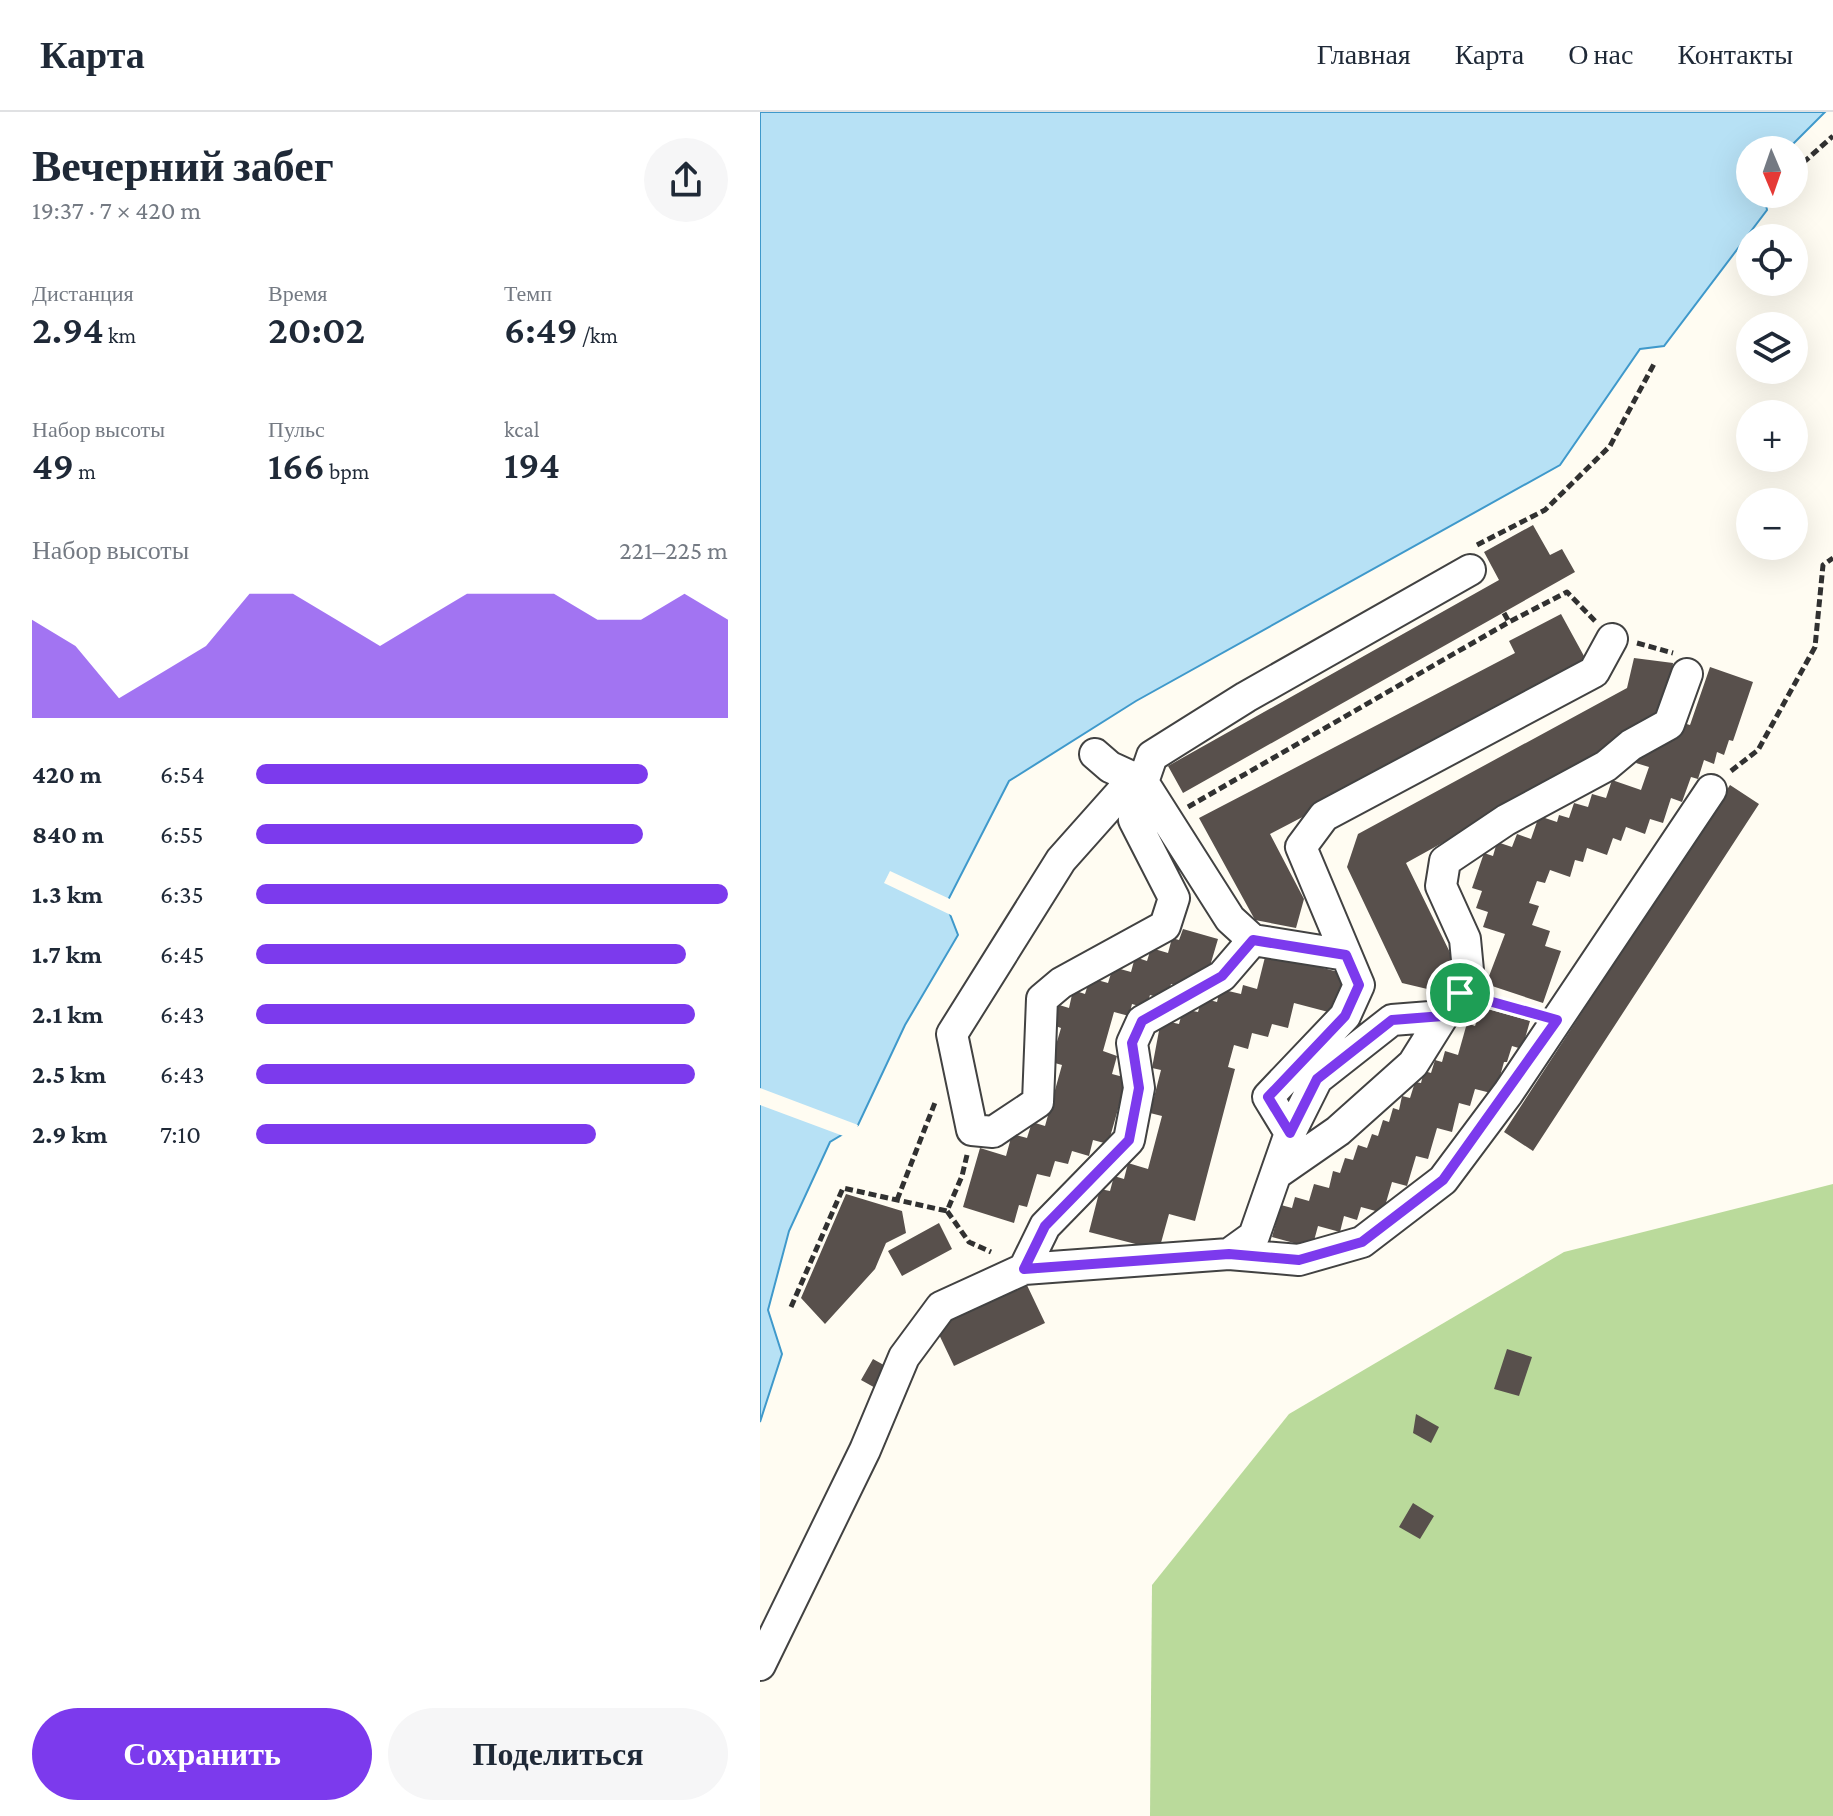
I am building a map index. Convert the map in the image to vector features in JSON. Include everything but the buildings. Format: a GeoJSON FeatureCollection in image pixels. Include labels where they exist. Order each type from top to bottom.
{"type":"FeatureCollection","features":[{"type":"Feature","properties":{"kind":"lane"},"geometry":{"type":"LineString","coordinates":[[1142,784],[1061,860],[952,1034],[972,1130],[993,1132],[1038,1102],[1042,999],[1061,983],[1165,926],[1174,898],[1134,820],[1152,756],[1246,697],[1470,570]]}},
{"type":"Feature","properties":{"kind":"lane"},"geometry":{"type":"LineString","coordinates":[[1290,1133],[1268,1097],[1345,1016],[1359,985],[1301,847],[1324,816],[1594,672],[1612,639]]}},
{"type":"Feature","properties":{"kind":"lane"},"geometry":{"type":"LineString","coordinates":[[1276,1174],[1338,1131],[1413,1064],[1469,981],[1465,939],[1441,886],[1445,861],[1506,820],[1606,766],[1631,745],[1669,724],[1687,674]]}},
{"type":"Feature","properties":{"kind":"lane"},"geometry":{"type":"LineString","coordinates":[[1095,754],[1110,767],[1142,784],[1230,919],[1253,940],[1346,955]]}},
{"type":"Feature","properties":{"kind":"lane"},"geometry":{"type":"LineString","coordinates":[[760,1665],[865,1450],[904,1357],[941,1307],[1024,1269],[1229,1254],[1299,1260],[1362,1242],[1443,1180],[1557,1020],[1711,790]]}},
{"type":"Feature","properties":{"kind":"lane"},"geometry":{"type":"LineString","coordinates":[[1024,1269],[1045,1226],[1129,1140],[1139,1088],[1132,1043],[1142,1021],[1222,976],[1253,940]]}},
{"type":"Feature","properties":{"kind":"lane"},"geometry":{"type":"LineString","coordinates":[[1229,1254],[1254,1236],[1290,1133],[1317,1079],[1392,1020],[1452,1004]]}},
{"type":"Feature","properties":{"kind":"path"},"geometry":{"type":"LineString","coordinates":[[1808,158],[1833,136]]}},
{"type":"Feature","properties":{"kind":"path"},"geometry":{"type":"LineString","coordinates":[[1545,510],[1610,446],[1654,364]]}},
{"type":"Feature","properties":{"kind":"path"},"geometry":{"type":"LineString","coordinates":[[1711,790],[1758,750],[1815,647],[1823,565],[1833,558]]}},
{"type":"Feature","properties":{"kind":"path"},"geometry":{"type":"LineString","coordinates":[[1166,820],[1509,622]]}},
{"type":"Feature","properties":{"kind":"path"},"geometry":{"type":"LineString","coordinates":[[1452,1004],[1557,1020]]}},
{"type":"Feature","properties":{"kind":"path"},"geometry":{"type":"LineString","coordinates":[[947,1211],[962,1176],[972,1130]]}},
{"type":"Feature","properties":{"kind":"path"},"geometry":{"type":"LineString","coordinates":[[791,1307],[843,1188],[947,1211],[969,1242]]}},
{"type":"Feature","properties":{"kind":"green space"},"geometry":{"type":"Polygon","coordinates":[[[1833,1184],[1833,1816],[1150,1816],[1152,1585],[1289,1414],[1564,1252],[1833,1184]]]}},
{"type":"Feature","properties":{"kind":"water"},"geometry":{"type":"Polygon","coordinates":[[[760,112],[1825,112],[1801,136],[1736,136],[1736,208],[1767,210],[1756,224],[1736,224],[1736,251],[1664,346],[1640,349],[1560,465],[1136,701],[1009,781],[946,904],[958,935],[905,1025],[858,1125],[830,1142],[789,1231],[768,1310],[782,1354],[760,1422],[760,112]]]}},
{"type":"Feature","properties":{"kind":"pier"},"geometry":{"type":"Polygon","coordinates":[[[890,871],[952,900],[955,917],[884,883],[890,871]]]}},
{"type":"Feature","properties":{"kind":"pier"},"geometry":{"type":"Polygon","coordinates":[[[760,1088],[858,1125],[856,1131],[846,1137],[760,1105],[760,1088]]]}},
{"type":"Feature","properties":{"kind":"route"},"geometry":{"type":"LineString","coordinates":[[1253,940],[1346,955],[1359,985],[1345,1016],[1268,1097],[1290,1133],[1317,1079],[1392,1020],[1443,1016],[1460,993],[1557,1020],[1508,1093],[1443,1180],[1362,1242],[1299,1260],[1229,1254],[1024,1269],[1045,1226],[1129,1140],[1139,1088],[1132,1043],[1142,1021],[1195,995],[1222,976],[1253,940]]}}]}
